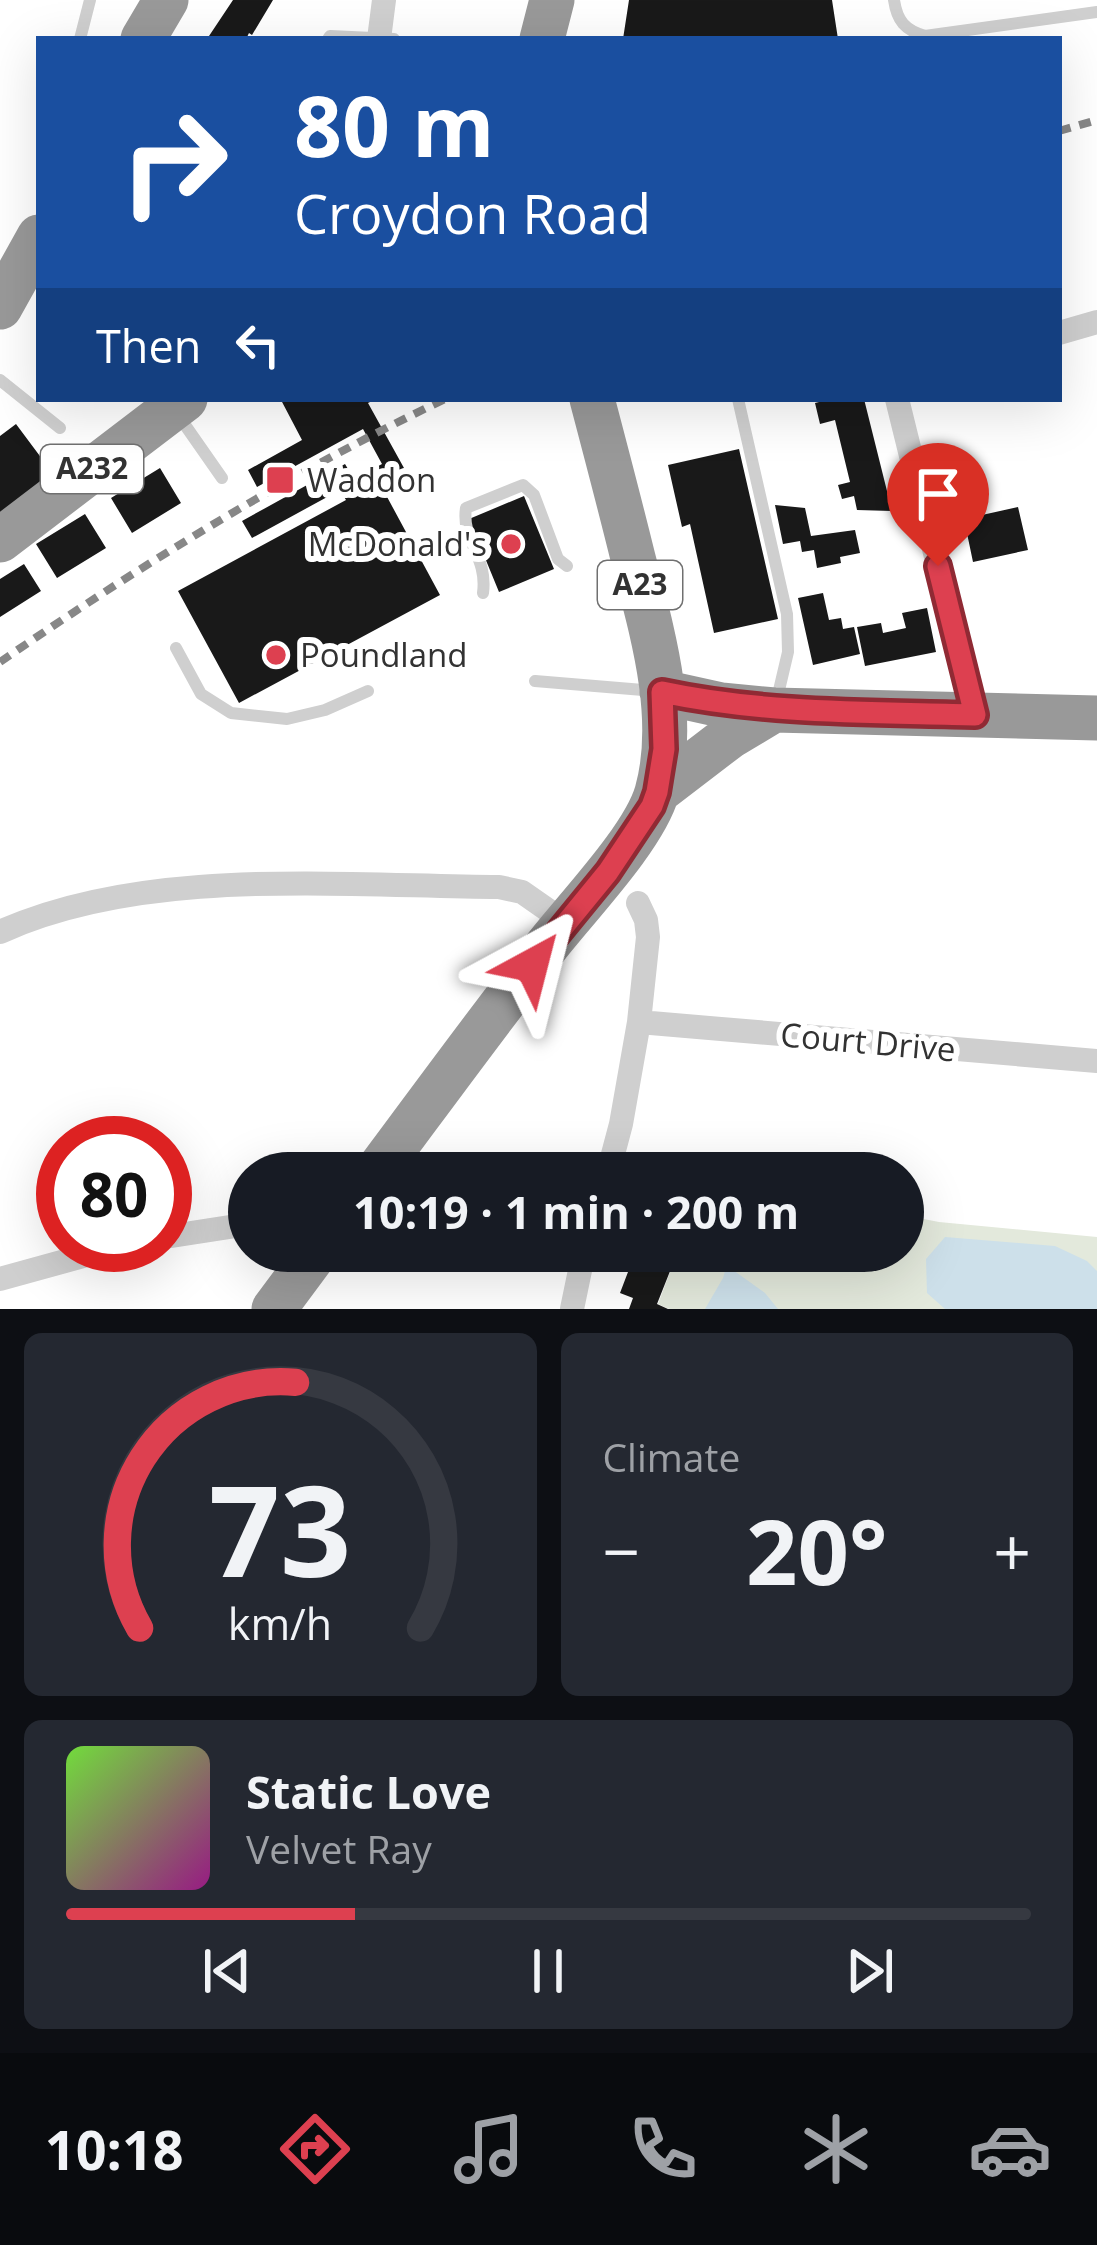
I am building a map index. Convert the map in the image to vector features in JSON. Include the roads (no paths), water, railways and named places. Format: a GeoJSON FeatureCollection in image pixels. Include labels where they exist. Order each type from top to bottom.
{"type":"FeatureCollection","features":[{"type":"Feature","properties":{"kind":"highway"},"geometry":{"type":"LineString","coordinates":[[145,36],[166,0]]}},
{"type":"Feature","properties":{"kind":"highway"},"geometry":{"type":"LineString","coordinates":[[543,36],[552,0]]}},
{"type":"Feature","properties":{"kind":"highway"},"geometry":{"type":"LineString","coordinates":[[0,308],[36,248]]}},
{"type":"Feature","properties":{"kind":"highway","name":"A23"},"geometry":{"type":"LineString","coordinates":[[392,1152],[608,872],[657,792],[664,749],[662,692],[593,402]]}},
{"type":"Feature","properties":{"kind":"highway","name":"A232"},"geometry":{"type":"LineString","coordinates":[[0,540],[179,404]]}},
{"type":"Feature","properties":{"kind":"highway"},"geometry":{"type":"LineString","coordinates":[[662,692],[774,710],[1097,718]]}},
{"type":"Feature","properties":{"kind":"highway"},"geometry":{"type":"LineString","coordinates":[[657,792],[729,737],[774,710]]}},
{"type":"Feature","properties":{"kind":"highway"},"geometry":{"type":"LineString","coordinates":[[274,1309],[300,1272]]}},
{"type":"Feature","properties":{"kind":"street"},"geometry":{"type":"LineString","coordinates":[[379,36],[385,0]]}},
{"type":"Feature","properties":{"kind":"street"},"geometry":{"type":"LineString","coordinates":[[1062,332],[1097,322]]}},
{"type":"Feature","properties":{"kind":"street"},"geometry":{"type":"LineString","coordinates":[[899,402],[975,715]]}},
{"type":"Feature","properties":{"kind":"street"},"geometry":{"type":"LineString","coordinates":[[0,932],[21,922],[124,897],[226,885],[499,887],[522,892],[566,922]]}},
{"type":"Feature","properties":{"kind":"street"},"geometry":{"type":"LineString","coordinates":[[613,1152],[639,1022],[648,937],[638,903]]}},
{"type":"Feature","properties":{"kind":"street","name":"Court Drive"},"geometry":{"type":"LineString","coordinates":[[639,1022],[1097,1061]]}},
{"type":"Feature","properties":{"kind":"street"},"geometry":{"type":"LineString","coordinates":[[192,1233],[228,1227]]}},
{"type":"Feature","properties":{"kind":"street"},"geometry":{"type":"LineString","coordinates":[[0,1279],[36,1269]]}},
{"type":"Feature","properties":{"kind":"street"},"geometry":{"type":"LineString","coordinates":[[572,1309],[580,1272]]}},
{"type":"Feature","properties":{"kind":"lane"},"geometry":{"type":"LineString","coordinates":[[81,36],[90,0]]}},
{"type":"Feature","properties":{"kind":"lane"},"geometry":{"type":"LineString","coordinates":[[894,0],[902,25],[925,36],[1097,12]]}},
{"type":"Feature","properties":{"kind":"lane"},"geometry":{"type":"LineString","coordinates":[[0,380],[60,428]]}},
{"type":"Feature","properties":{"kind":"lane"},"geometry":{"type":"LineString","coordinates":[[739,402],[787,614],[788,652],[774,710]]}},
{"type":"Feature","properties":{"kind":"lane"},"geometry":{"type":"LineString","coordinates":[[179,404],[222,478]]}},
{"type":"Feature","properties":{"kind":"lane"},"geometry":{"type":"LineString","coordinates":[[483,593],[486,574],[464,524],[466,508],[523,485],[534,495],[558,560],[567,566]]}},
{"type":"Feature","properties":{"kind":"lane"},"geometry":{"type":"LineString","coordinates":[[176,648],[202,694],[231,713],[287,718],[326,710],[368,691]]}},
{"type":"Feature","properties":{"kind":"lane"},"geometry":{"type":"LineString","coordinates":[[535,681],[662,692]]}},
{"type":"Feature","properties":{"kind":"water"},"geometry":{"type":"Polygon","coordinates":[[[945,1237],[1055,1246],[1087,1261],[1097,1271],[1097,1309],[945,1309],[927,1293],[926,1259],[945,1237]]]}},
{"type":"Feature","properties":{"kind":"water"},"geometry":{"type":"Polygon","coordinates":[[[725,1272],[736,1272],[778,1309],[705,1309],[725,1272]]]}},
{"type":"Feature","properties":{"kind":"railway"},"geometry":{"type":"LineString","coordinates":[[1062,130],[1097,120]]}},
{"type":"Feature","properties":{"kind":"railway"},"geometry":{"type":"LineString","coordinates":[[0,662],[217,522],[439,402]]}},
{"type":"Feature","properties":{"kind":"place","name":"Waddon"},"geometry":{"type":"Point","coordinates":[280,480]}},
{"type":"Feature","properties":{"kind":"place","name":"McDonald's"},"geometry":{"type":"Point","coordinates":[511,544]}},
{"type":"Feature","properties":{"kind":"place","name":"Poundland"},"geometry":{"type":"Point","coordinates":[276,655]}}]}
